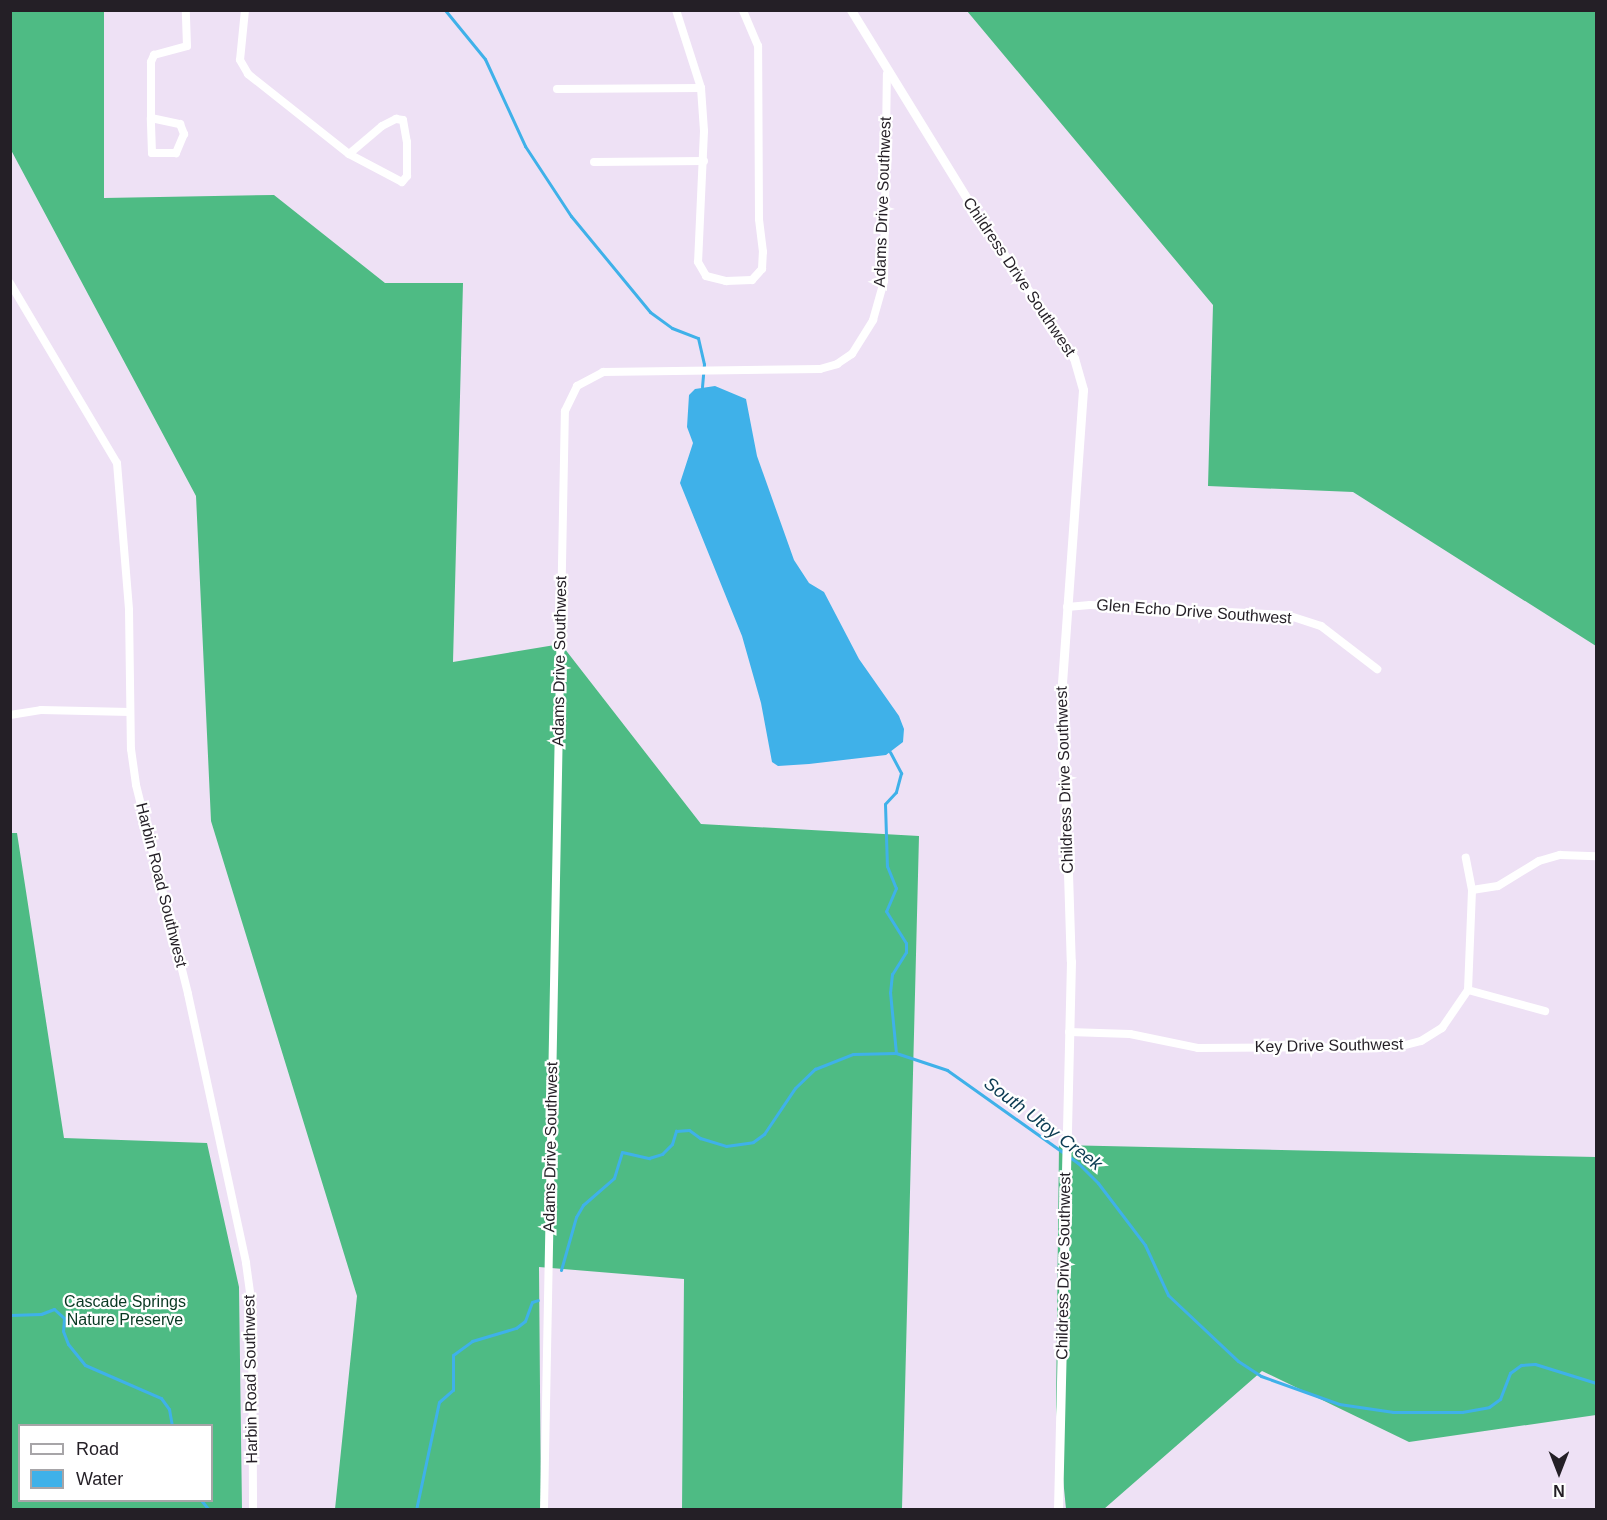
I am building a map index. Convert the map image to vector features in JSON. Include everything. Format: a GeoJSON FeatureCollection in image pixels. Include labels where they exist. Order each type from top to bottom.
{"type":"FeatureCollection","features":[{"type":"Feature","properties":{"kind":"street"},"geometry":{"type":"LineString","coordinates":[[151,118],[180,124],[184,134],[176,153],[152,153],[151,118],[151,62],[154,55],[187,46],[186,10]]}},
{"type":"Feature","properties":{"kind":"street"},"geometry":{"type":"LineString","coordinates":[[245,10],[240,60],[248,74],[349,154],[402,182],[407,176],[403,120],[382,126],[349,154]]}},
{"type":"Feature","properties":{"kind":"street"},"geometry":{"type":"LineString","coordinates":[[676,10],[701,87],[704,161],[698,262],[706,276],[726,281],[752,280],[762,269],[763,252],[759,219],[758,46],[743,10]]}},
{"type":"Feature","properties":{"kind":"street","name":"Childress Drive Southwest"},"geometry":{"type":"LineString","coordinates":[[851,10],[887,74],[1080,370],[1083,390],[1067,607],[1062,747],[1071,941],[1058,1509]]}},
{"type":"Feature","properties":{"kind":"street","name":"Adams Drive Southwest"},"geometry":{"type":"LineString","coordinates":[[544,1509],[565,411],[578,386],[603,372],[820,369],[837,364],[852,354],[873,320],[884,281],[887,74]]}},
{"type":"Feature","properties":{"kind":"street"},"geometry":{"type":"LineString","coordinates":[[557,89],[701,87]]}},
{"type":"Feature","properties":{"kind":"street"},"geometry":{"type":"LineString","coordinates":[[594,162],[704,161]]}},
{"type":"Feature","properties":{"kind":"street","name":"Harbin Road Southwest"},"geometry":{"type":"LineString","coordinates":[[10,283],[117,463],[129,610],[129,712],[136,785],[188,994],[246,1263],[252,1307],[253,1509]]}},
{"type":"Feature","properties":{"kind":"street","name":"Glen Echo Drive Southwest"},"geometry":{"type":"LineString","coordinates":[[1067,607],[1090,605],[1287,615],[1321,626],[1377,669]]}},
{"type":"Feature","properties":{"kind":"street"},"geometry":{"type":"LineString","coordinates":[[10,715],[41,710],[129,712]]}},
{"type":"Feature","properties":{"kind":"street"},"geometry":{"type":"LineString","coordinates":[[1472,890],[1498,886],[1539,861],[1560,855],[1596,856]]}},
{"type":"Feature","properties":{"kind":"street"},"geometry":{"type":"LineString","coordinates":[[1466,858],[1472,890],[1468,990],[1545,1011]]}},
{"type":"Feature","properties":{"kind":"street","name":"Key Drive Southwest"},"geometry":{"type":"LineString","coordinates":[[1069,1032],[1130,1034],[1198,1048],[1398,1047],[1421,1041],[1442,1028],[1468,990]]}},
{"type":"Feature","properties":{"kind":"green space"},"geometry":{"type":"Polygon","coordinates":[[[10,11],[104,11],[104,198],[274,195],[385,283],[463,283],[453,662],[561,644],[701,824],[919,836],[902,1509],[682,1509],[684,1279],[539,1267],[541,1509],[335,1509],[357,1296],[211,821],[196,496],[11,150],[10,11]]]}},
{"type":"Feature","properties":{"kind":"green space"},"geometry":{"type":"Polygon","coordinates":[[[967,11],[1596,11],[1596,646],[1353,492],[1208,486],[1213,305],[967,11]]]}},
{"type":"Feature","properties":{"kind":"green space","name":"Cascade Springs Nature Preserve"},"geometry":{"type":"Polygon","coordinates":[[[10,833],[17,833],[64,1138],[207,1143],[239,1287],[242,1509],[11,1509],[10,833]]]}},
{"type":"Feature","properties":{"kind":"green space"},"geometry":{"type":"Polygon","coordinates":[[[1059,1145],[1596,1157],[1596,1415],[1409,1442],[1262,1371],[1104,1509],[1066,1509],[1056,1407],[1059,1145]]]}},
{"type":"Feature","properties":{"kind":"water"},"geometry":{"type":"Polygon","coordinates":[[[715,386],[746,399],[757,456],[794,560],[809,583],[824,592],[859,659],[899,716],[904,729],[903,742],[886,755],[778,766],[772,762],[761,703],[742,636],[680,483],[693,443],[687,427],[689,395],[695,389],[715,386]]]}},
{"type":"Feature","properties":{"kind":"waterway"},"geometry":{"type":"LineString","coordinates":[[445,10],[485,59],[525,146],[571,216],[650,312],[672,328],[698,338],[704,364],[702,387]]}},
{"type":"Feature","properties":{"kind":"waterway"},"geometry":{"type":"LineString","coordinates":[[890,752],[901,773],[896,792],[885,804],[887,866],[896,888],[886,911],[906,943],[906,952],[892,974],[890,992],[896,1053]]}},
{"type":"Feature","properties":{"kind":"waterway","name":"South Utoy Creek"},"geometry":{"type":"LineString","coordinates":[[561,1270],[576,1217],[583,1205],[614,1178],[622,1152],[649,1158],[662,1154],[672,1144],[676,1131],[689,1130],[700,1138],[726,1146],[753,1142],[764,1134],[795,1088],[815,1069],[853,1054],[896,1053],[947,1070],[1078,1163],[1098,1183],[1145,1245],[1168,1295],[1238,1361],[1261,1376],[1339,1404],[1393,1412],[1462,1412],[1489,1407],[1500,1399],[1510,1373],[1521,1365],[1535,1364],[1596,1383]]}},
{"type":"Feature","properties":{"kind":"waterway","name":"South Utoy Creek"},"geometry":{"type":"LineString","coordinates":[[416,1510],[439,1402],[453,1390],[453,1355],[472,1341],[516,1328],[525,1321],[532,1302],[538,1300]]}},
{"type":"Feature","properties":{"kind":"waterway","name":"South Utoy Creek"},"geometry":{"type":"LineString","coordinates":[[10,1315],[41,1314],[54,1309],[64,1318],[63,1331],[68,1344],[85,1365],[161,1398],[169,1409],[172,1424]]}},
{"type":"Feature","properties":{"kind":"waterway","name":"South Utoy Creek"},"geometry":{"type":"LineString","coordinates":[[203,1502],[209,1510]]}}]}
